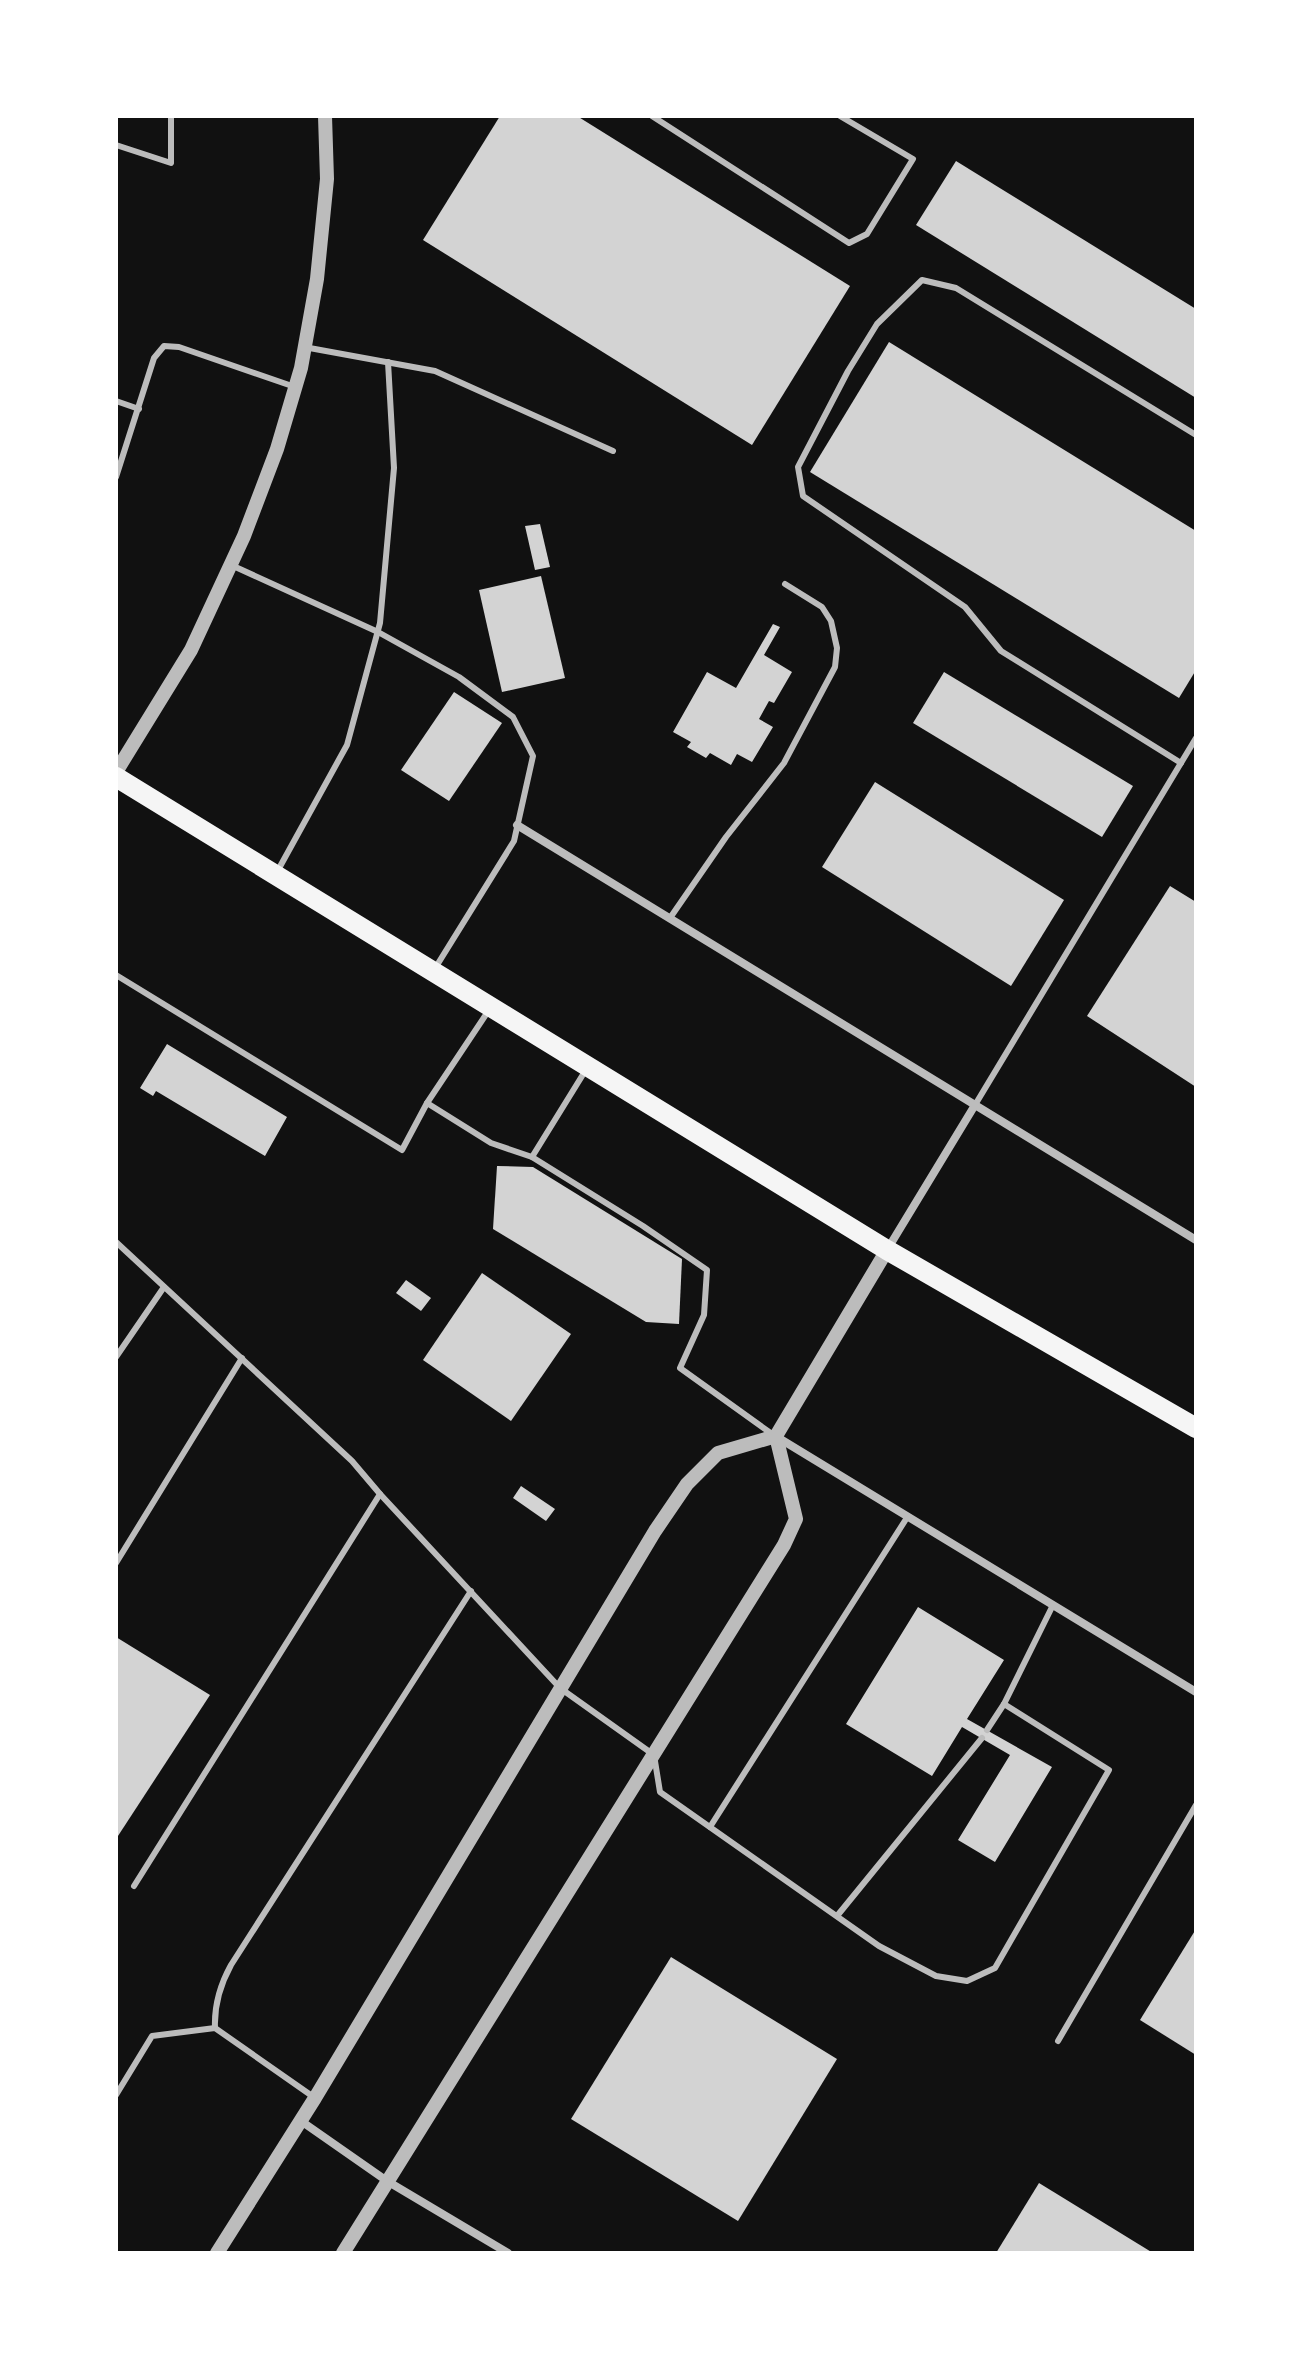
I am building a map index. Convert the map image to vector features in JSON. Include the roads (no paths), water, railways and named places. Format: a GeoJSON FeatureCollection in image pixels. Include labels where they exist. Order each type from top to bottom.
{"type":"FeatureCollection","features":[{"type":"Feature","properties":{"kind":"main road"},"geometry":{"type":"LineString","coordinates":[[116,774],[275,875],[887,1250],[1196,1428]]}},
{"type":"Feature","properties":{"kind":"street"},"geometry":{"type":"LineString","coordinates":[[116,774],[191,650],[231,565],[277,449],[295,387],[317,279],[327,179],[325,116]]}},
{"type":"Feature","properties":{"kind":"street"},"geometry":{"type":"LineString","coordinates":[[517,825],[1196,1240]]}},
{"type":"Feature","properties":{"kind":"street"},"geometry":{"type":"LineString","coordinates":[[217,2253],[315,2098],[655,1531],[687,1484],[718,1453],[776,1436],[975,1105]]}},
{"type":"Feature","properties":{"kind":"street"},"geometry":{"type":"LineString","coordinates":[[776,1436],[1196,1692]]}},
{"type":"Feature","properties":{"kind":"street"},"geometry":{"type":"LineString","coordinates":[[343,2253],[784,1545],[796,1519],[776,1436]]}},
{"type":"Feature","properties":{"kind":"street"},"geometry":{"type":"LineString","coordinates":[[301,2121],[387,2181],[508,2253]]}},
{"type":"Feature","properties":{"kind":"lane"},"geometry":{"type":"LineString","coordinates":[[116,145],[171,163],[171,116]]}},
{"type":"Feature","properties":{"kind":"lane"},"geometry":{"type":"LineString","coordinates":[[652,116],[849,243],[867,234],[913,159],[840,116]]}},
{"type":"Feature","properties":{"kind":"lane"},"geometry":{"type":"LineString","coordinates":[[1181,763],[1001,651],[965,607],[803,496],[798,467],[848,371],[877,324],[922,280],[956,288],[1196,435]]}},
{"type":"Feature","properties":{"kind":"lane"},"geometry":{"type":"LineString","coordinates":[[116,477],[154,358],[164,346],[179,347],[295,387]]}},
{"type":"Feature","properties":{"kind":"lane"},"geometry":{"type":"LineString","coordinates":[[304,347],[435,371],[613,451]]}},
{"type":"Feature","properties":{"kind":"lane"},"geometry":{"type":"LineString","coordinates":[[275,875],[347,745],[378,632],[394,468],[388,362]]}},
{"type":"Feature","properties":{"kind":"lane"},"geometry":{"type":"LineString","coordinates":[[116,401],[139,409]]}},
{"type":"Feature","properties":{"kind":"lane"},"geometry":{"type":"LineString","coordinates":[[231,565],[378,632],[459,677],[513,717],[533,756],[514,841],[433,972]]}},
{"type":"Feature","properties":{"kind":"lane"},"geometry":{"type":"LineString","coordinates":[[670,918],[726,837],[784,763],[835,667],[837,648],[831,621],[822,607],[785,584]]}},
{"type":"Feature","properties":{"kind":"lane"},"geometry":{"type":"LineString","coordinates":[[975,1105],[1196,738]]}},
{"type":"Feature","properties":{"kind":"lane"},"geometry":{"type":"LineString","coordinates":[[116,975],[402,1150],[427,1103],[491,1007]]}},
{"type":"Feature","properties":{"kind":"lane"},"geometry":{"type":"LineString","coordinates":[[532,1157],[588,1066]]}},
{"type":"Feature","properties":{"kind":"lane"},"geometry":{"type":"LineString","coordinates":[[427,1103],[491,1143],[532,1157],[707,1270],[704,1315],[680,1368],[776,1436]]}},
{"type":"Feature","properties":{"kind":"lane"},"geometry":{"type":"LineString","coordinates":[[116,1242],[352,1461],[560,1688],[654,1755],[660,1792],[879,1946],[936,1976],[967,1981],[995,1968],[1109,1770],[1004,1704]]}},
{"type":"Feature","properties":{"kind":"lane"},"geometry":{"type":"LineString","coordinates":[[116,1357],[164,1287]]}},
{"type":"Feature","properties":{"kind":"lane"},"geometry":{"type":"LineString","coordinates":[[116,1563],[242,1358]]}},
{"type":"Feature","properties":{"kind":"lane"},"geometry":{"type":"LineString","coordinates":[[134,1886],[380,1494]]}},
{"type":"Feature","properties":{"kind":"lane"},"geometry":{"type":"LineString","coordinates":[[710,1827],[908,1516]]}},
{"type":"Feature","properties":{"kind":"lane"},"geometry":{"type":"LineString","coordinates":[[215,2028],[217,1998],[231,1965],[471,1591]]}},
{"type":"Feature","properties":{"kind":"lane"},"geometry":{"type":"LineString","coordinates":[[987,1730],[1004,1704],[1053,1605]]}},
{"type":"Feature","properties":{"kind":"lane"},"geometry":{"type":"LineString","coordinates":[[837,1916],[982,1738]]}},
{"type":"Feature","properties":{"kind":"lane"},"geometry":{"type":"LineString","coordinates":[[1058,2041],[1196,1805]]}},
{"type":"Feature","properties":{"kind":"lane"},"geometry":{"type":"LineString","coordinates":[[116,2095],[152,2036],[215,2028],[315,2098]]}}]}
